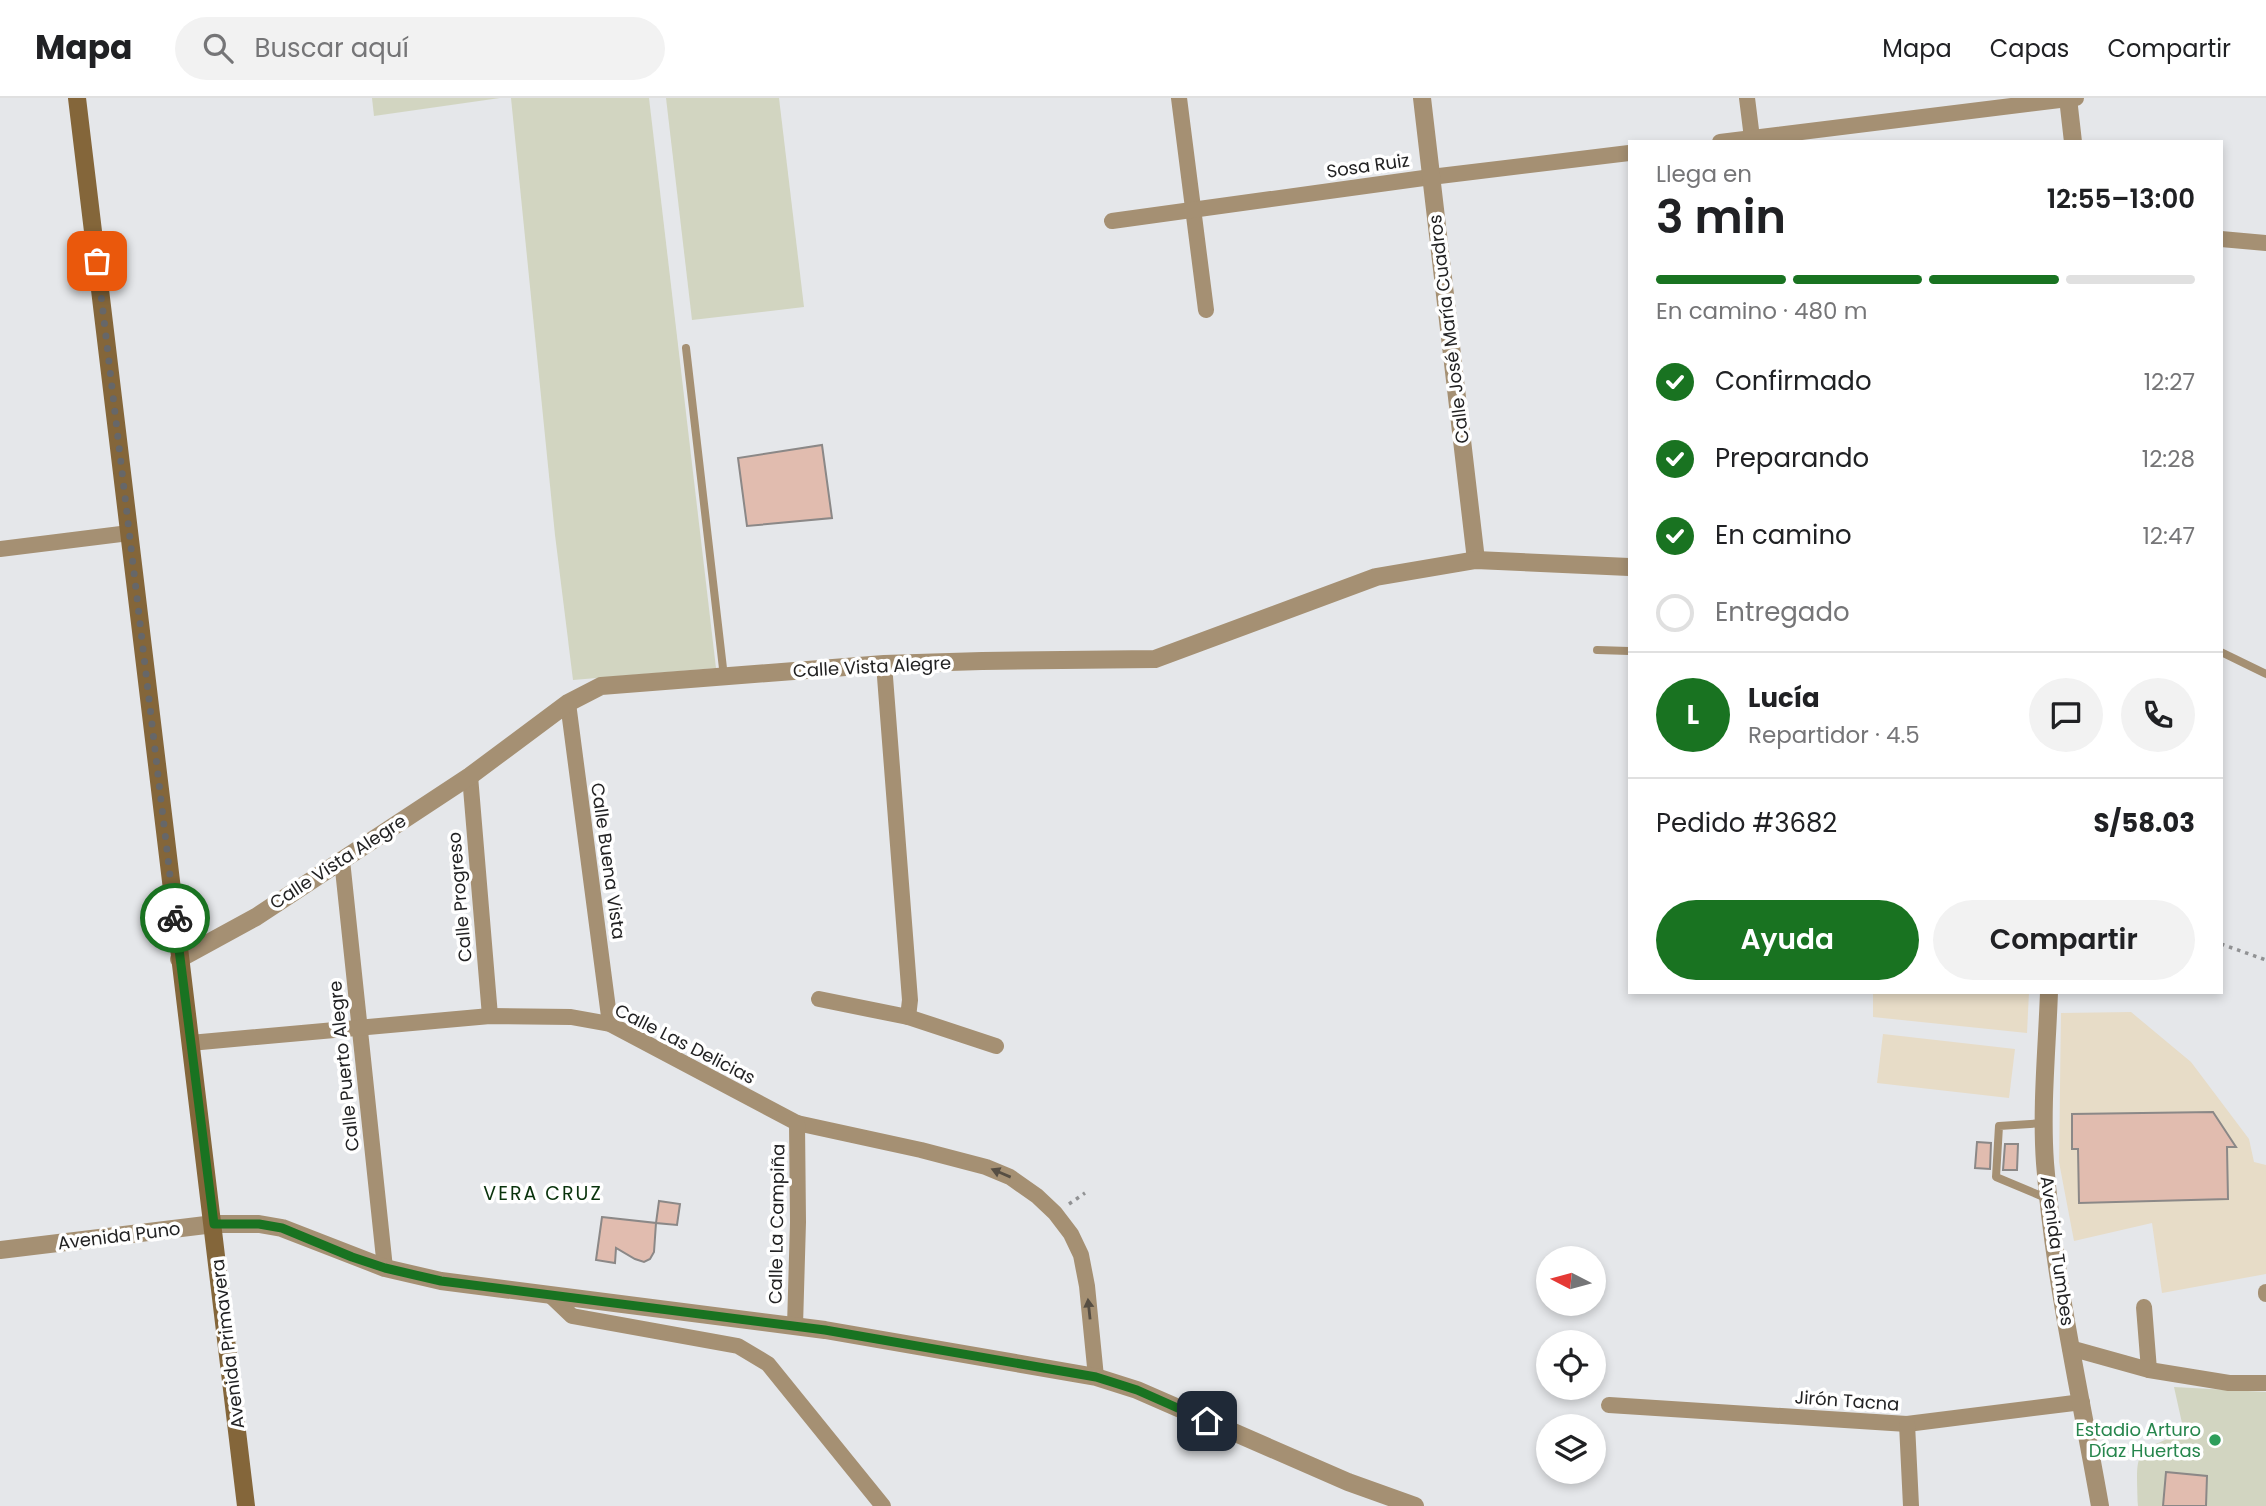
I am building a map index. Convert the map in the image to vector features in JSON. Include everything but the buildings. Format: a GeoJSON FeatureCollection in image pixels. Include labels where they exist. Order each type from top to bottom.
{"type":"FeatureCollection","features":[{"type":"Feature","properties":{"kind":"main road","name":"Avenida Primavera"},"geometry":{"type":"LineString","coordinates":[[77,98],[246,1506]]}},
{"type":"Feature","properties":{"kind":"street"},"geometry":{"type":"LineString","coordinates":[[1179,98],[1206,310]]}},
{"type":"Feature","properties":{"kind":"street","name":"Calle José María Cuadros"},"geometry":{"type":"LineString","coordinates":[[1422,98],[1476,560]]}},
{"type":"Feature","properties":{"kind":"street"},"geometry":{"type":"LineString","coordinates":[[1747,98],[1752,138]]}},
{"type":"Feature","properties":{"kind":"street"},"geometry":{"type":"LineString","coordinates":[[1736,140],[2071,98],[2073,140]]}},
{"type":"Feature","properties":{"kind":"street","name":"Sosa Ruiz"},"geometry":{"type":"LineString","coordinates":[[1112,221],[1628,153]]}},
{"type":"Feature","properties":{"kind":"street"},"geometry":{"type":"LineString","coordinates":[[2223,239],[2266,243]]}},
{"type":"Feature","properties":{"kind":"street"},"geometry":{"type":"LineString","coordinates":[[0,549],[129,533]]}},
{"type":"Feature","properties":{"kind":"street","name":"Calle Vista Alegre"},"geometry":{"type":"LineString","coordinates":[[180,959],[256,917],[470,776],[568,704],[601,686],[884,664],[1154,659],[1376,577],[1476,560],[1628,567]]}},
{"type":"Feature","properties":{"kind":"street"},"geometry":{"type":"LineString","coordinates":[[884,664],[910,1000],[908,1017]]}},
{"type":"Feature","properties":{"kind":"street","name":"Calle Buena Vista"},"geometry":{"type":"LineString","coordinates":[[568,704],[610,1024]]}},
{"type":"Feature","properties":{"kind":"street","name":"Calle Progreso"},"geometry":{"type":"LineString","coordinates":[[470,776],[490,1016]]}},
{"type":"Feature","properties":{"kind":"street","name":"Calle Puerto Alegre"},"geometry":{"type":"LineString","coordinates":[[342,860],[385,1268]]}},
{"type":"Feature","properties":{"kind":"street","name":"Avenida Tumbes"},"geometry":{"type":"LineString","coordinates":[[2049,994],[2044,1123],[2049,1199],[2070,1348],[2100,1506]]}},
{"type":"Feature","properties":{"kind":"street"},"geometry":{"type":"LineString","coordinates":[[819,999],[908,1017],[996,1046]]}},
{"type":"Feature","properties":{"kind":"street","name":"Calle Las Delicias"},"geometry":{"type":"LineString","coordinates":[[190,1043],[490,1016],[571,1017],[610,1024],[797,1123],[986,1167],[1010,1177],[1037,1196],[1071,1234],[1081,1255],[1087,1286],[1096,1377]]}},
{"type":"Feature","properties":{"kind":"street","name":"Calle La Campiña"},"geometry":{"type":"LineString","coordinates":[[794,1326],[798,1222],[797,1123]]}},
{"type":"Feature","properties":{"kind":"street","name":"Avenida Puno"},"geometry":{"type":"LineString","coordinates":[[0,1250],[214,1224],[259,1224],[282,1228],[385,1268],[441,1281],[794,1326],[1096,1377],[1137,1390],[1348,1482],[1415,1506]]}},
{"type":"Feature","properties":{"kind":"street"},"geometry":{"type":"LineString","coordinates":[[550,1295],[572,1316],[738,1346],[768,1364],[883,1506]]}},
{"type":"Feature","properties":{"kind":"street"},"geometry":{"type":"LineString","coordinates":[[2144,1307],[2149,1370]]}},
{"type":"Feature","properties":{"kind":"street"},"geometry":{"type":"LineString","coordinates":[[2070,1348],[2149,1370],[2229,1383],[2266,1383]]}},
{"type":"Feature","properties":{"kind":"street","name":"Jirón Tacna"},"geometry":{"type":"LineString","coordinates":[[1609,1405],[1907,1424],[2081,1402]]}},
{"type":"Feature","properties":{"kind":"street"},"geometry":{"type":"LineString","coordinates":[[1907,1424],[1911,1506]]}},
{"type":"Feature","properties":{"kind":"lane"},"geometry":{"type":"LineString","coordinates":[[686,348],[724,677]]}},
{"type":"Feature","properties":{"kind":"lane"},"geometry":{"type":"LineString","coordinates":[[1597,650],[1628,651]]}},
{"type":"Feature","properties":{"kind":"lane"},"geometry":{"type":"LineString","coordinates":[[2223,653],[2266,674]]}},
{"type":"Feature","properties":{"kind":"lane"},"geometry":{"type":"LineString","coordinates":[[2044,1123],[1999,1126],[1996,1177],[2049,1199]]}},
{"type":"Feature","properties":{"kind":"path"},"geometry":{"type":"LineString","coordinates":[[2223,945],[2266,960]]}},
{"type":"Feature","properties":{"kind":"shaded area"},"geometry":{"type":"Polygon","coordinates":[[[1873,994],[2029,994],[2027,1033],[1873,1017],[1873,994]]]}},
{"type":"Feature","properties":{"kind":"shaded area"},"geometry":{"type":"Polygon","coordinates":[[[2131,1012],[2191,1062],[2249,1139],[2254,1162],[2266,1165],[2266,1274],[2162,1293],[2152,1223],[2074,1241],[2059,1162],[2061,1013],[2131,1012]]]}},
{"type":"Feature","properties":{"kind":"shaded area"},"geometry":{"type":"Polygon","coordinates":[[[1883,1034],[2015,1049],[2009,1098],[1877,1083],[1883,1034]]]}},
{"type":"Feature","properties":{"kind":"green space"},"geometry":{"type":"Polygon","coordinates":[[[372,98],[500,98],[374,116],[372,98]]]}},
{"type":"Feature","properties":{"kind":"green space"},"geometry":{"type":"Polygon","coordinates":[[[511,98],[649,98],[716,668],[573,680],[555,535],[511,98]]]}},
{"type":"Feature","properties":{"kind":"green space"},"geometry":{"type":"Polygon","coordinates":[[[666,98],[779,98],[804,307],[692,320],[666,98]]]}},
{"type":"Feature","properties":{"kind":"green space","name":"Estadio Arturo Díaz Huertas"},"geometry":{"type":"Polygon","coordinates":[[[2174,1387],[2266,1392],[2266,1506],[2138,1506],[2137,1474],[2141,1456],[2154,1445],[2184,1432],[2174,1387]]]}},
{"type":"Feature","properties":{"kind":"way so far"},"geometry":{"type":"LineString","coordinates":[[97,261],[175,918]]}},
{"type":"Feature","properties":{"kind":"place","name":"Estadio Arturo Díaz Huertas"},"geometry":{"type":"Point","coordinates":[2215,1440]}},
{"type":"Feature","properties":{"kind":"district","name":"VERA CRUZ"},"geometry":{"type":"Point","coordinates":[543,1193]}},
{"type":"Feature","properties":{"kind":"route"},"geometry":{"type":"LineString","coordinates":[[175,918],[214,1224],[259,1224],[282,1228],[352,1257],[441,1281],[825,1330],[1096,1377],[1137,1390],[1207,1421]]}}]}
